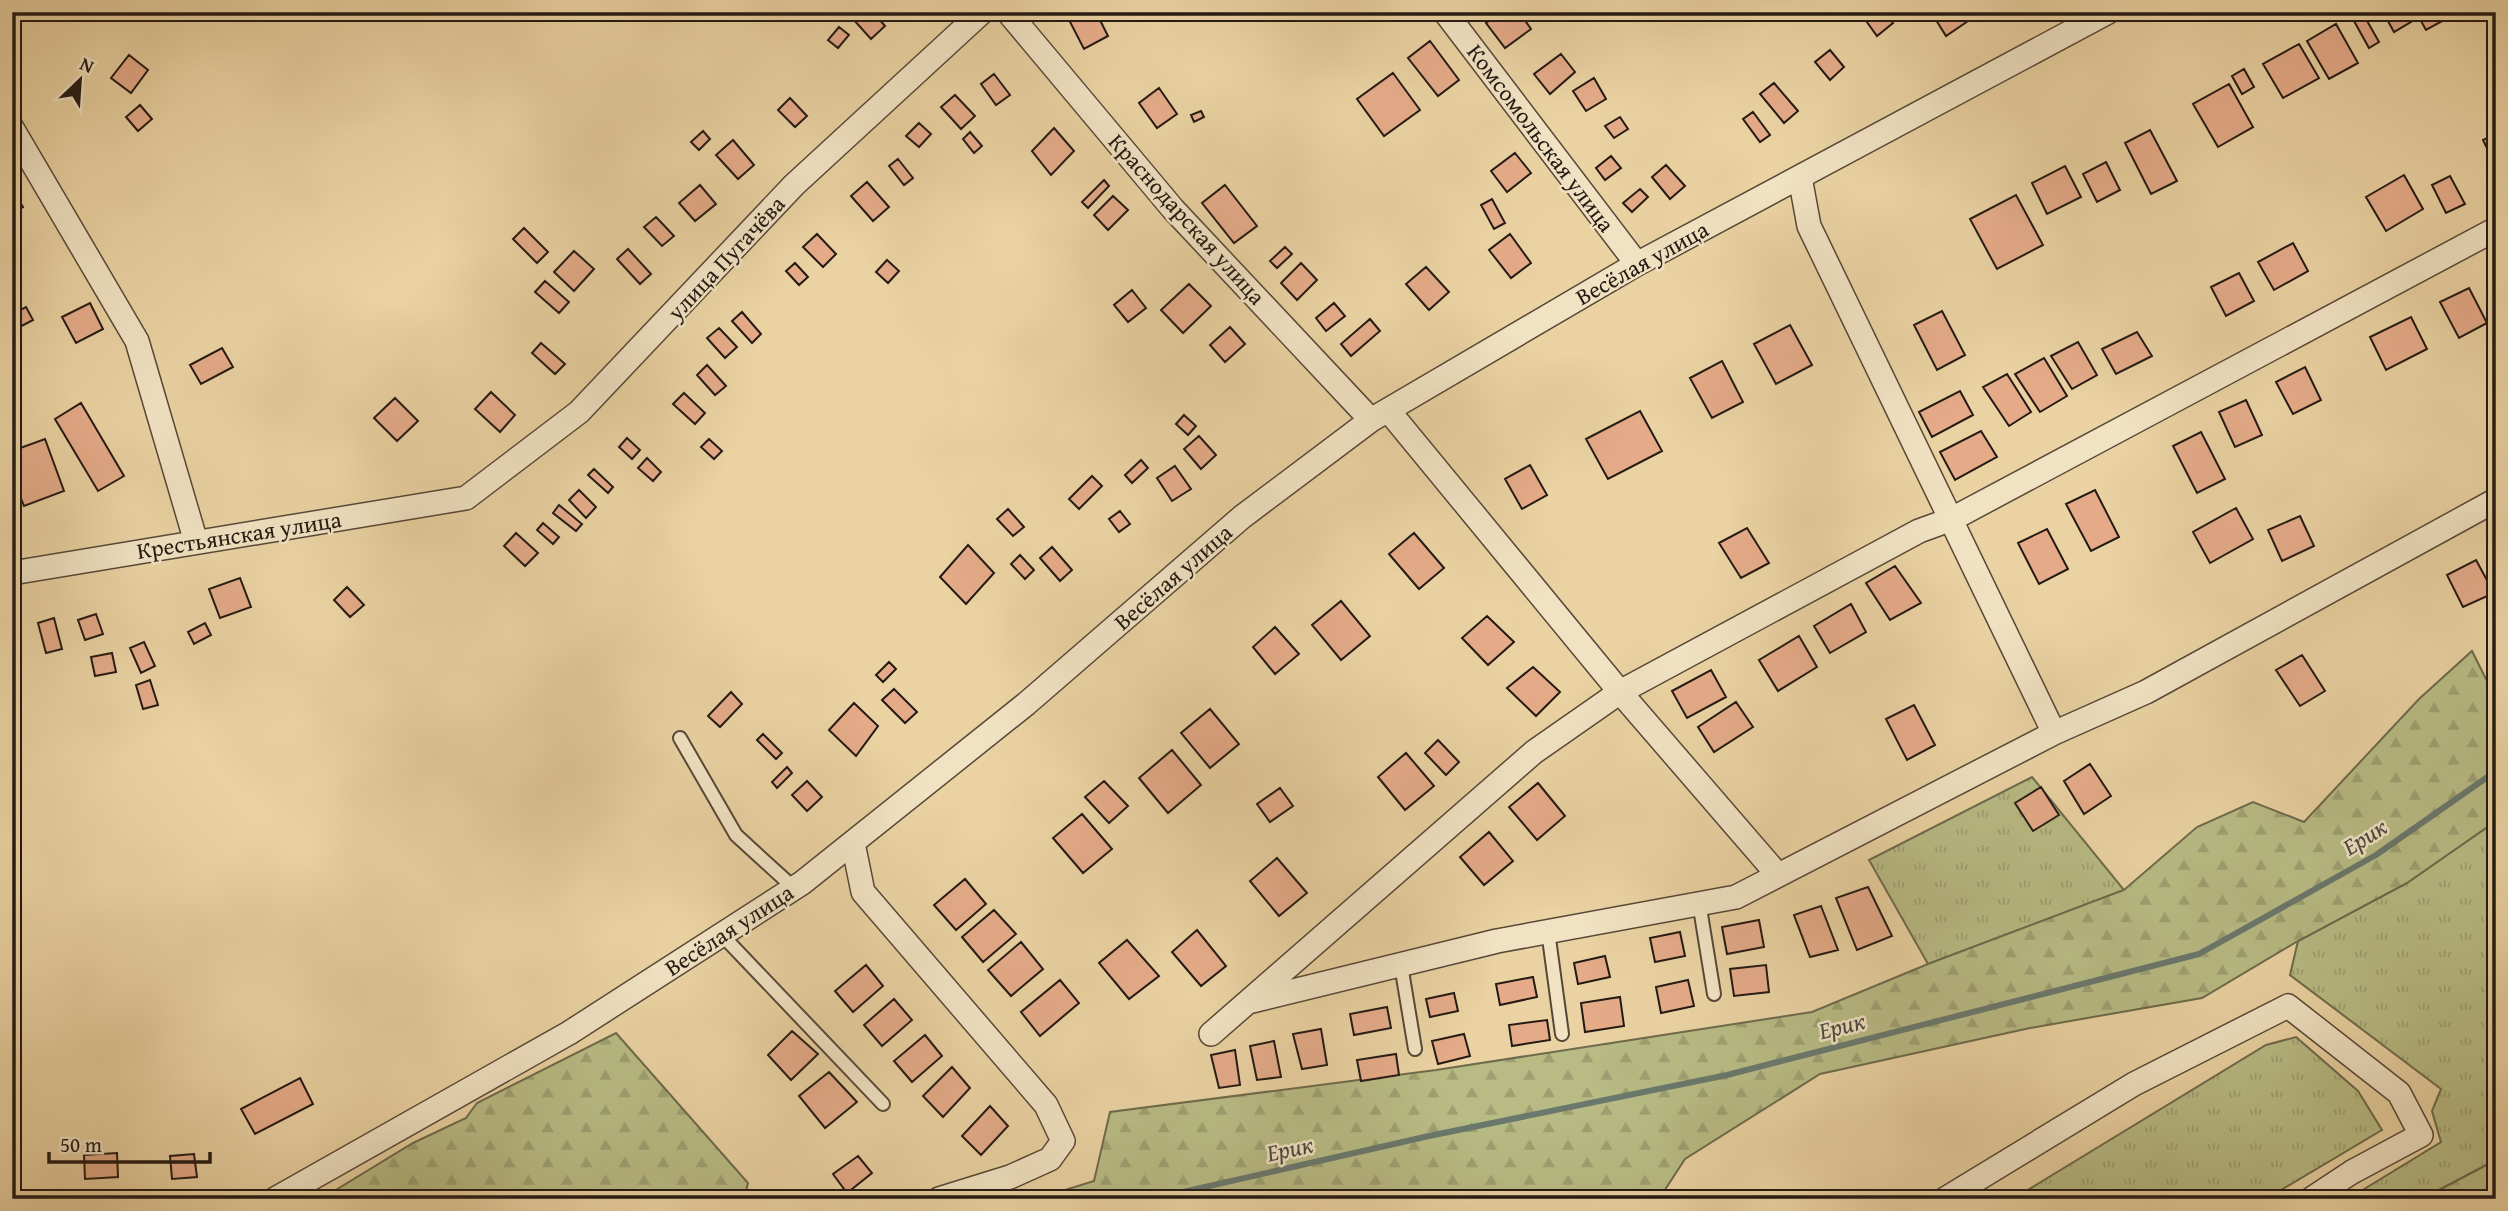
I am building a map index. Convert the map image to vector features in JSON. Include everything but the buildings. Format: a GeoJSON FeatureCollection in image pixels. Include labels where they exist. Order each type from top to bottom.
{"type":"FeatureCollection","features":[{"type":"Feature","properties":{"kind":"street","name":"улица Пугачёва"},"geometry":{"type":"LineString","coordinates":[[466,498],[579,412],[794,186],[982,12]]}},
{"type":"Feature","properties":{"kind":"street","name":"Краснодарская улица"},"geometry":{"type":"LineString","coordinates":[[1009,12],[1173,209],[1380,415],[1778,876]]}},
{"type":"Feature","properties":{"kind":"street","name":"Комсомольская улица"},"geometry":{"type":"LineString","coordinates":[[1445,12],[1637,264]]}},
{"type":"Feature","properties":{"kind":"street","name":"Весёлая улица"},"geometry":{"type":"LineString","coordinates":[[275,1199],[569,1033],[794,888],[1026,704],[1242,517],[1380,415],[1637,264],[2108,12]]}},
{"type":"Feature","properties":{"kind":"street"},"geometry":{"type":"LineString","coordinates":[[12,128],[137,341],[196,542]]}},
{"type":"Feature","properties":{"kind":"street"},"geometry":{"type":"LineString","coordinates":[[1800,177],[1809,226],[2054,733]]}},
{"type":"Feature","properties":{"kind":"street"},"geometry":{"type":"LineString","coordinates":[[1211,1034],[1534,752],[1620,692],[1919,531],[1952,519],[2496,229]]}},
{"type":"Feature","properties":{"kind":"street","name":"Крестьянская улица"},"geometry":{"type":"LineString","coordinates":[[12,573],[466,498]]}},
{"type":"Feature","properties":{"kind":"street"},"geometry":{"type":"LineString","coordinates":[[1248,1002],[1548,931],[1736,897],[2054,733],[2146,692],[2496,500]]}},
{"type":"Feature","properties":{"kind":"street"},"geometry":{"type":"LineString","coordinates":[[853,843],[863,892],[1046,1105],[1063,1141],[1050,1158],[1010,1177],[939,1199]]}},
{"type":"Feature","properties":{"kind":"street"},"geometry":{"type":"LineString","coordinates":[[1945,1199],[2134,1084],[2288,1006],[2399,1093],[2421,1135],[2352,1172],[2311,1199]]}},
{"type":"Feature","properties":{"kind":"lane"},"geometry":{"type":"LineString","coordinates":[[680,738],[736,835],[794,888]]}},
{"type":"Feature","properties":{"kind":"lane"},"geometry":{"type":"LineString","coordinates":[[1699,902],[1714,994]]}},
{"type":"Feature","properties":{"kind":"lane"},"geometry":{"type":"LineString","coordinates":[[1548,931],[1562,1034]]}},
{"type":"Feature","properties":{"kind":"lane"},"geometry":{"type":"LineString","coordinates":[[722,935],[883,1104]]}},
{"type":"Feature","properties":{"kind":"lane"},"geometry":{"type":"LineString","coordinates":[[1401,965],[1415,1049]]}},
{"type":"Feature","properties":{"kind":"green space"},"geometry":{"type":"Polygon","coordinates":[[[2472,651],[2493,693],[2496,691],[2496,821],[2407,883],[2298,941],[2202,998],[2030,1028],[1820,1074],[1685,1159],[1659,1199],[1036,1199],[1094,1181],[1110,1112],[1436,1070],[1812,1012],[1928,964],[2124,890],[2197,827],[2253,802],[2304,822],[2419,699],[2472,651]]]}},
{"type":"Feature","properties":{"kind":"green space"},"geometry":{"type":"Polygon","coordinates":[[[2032,777],[2124,890],[1928,964],[1869,860],[2032,777]]]}},
{"type":"Feature","properties":{"kind":"green space"},"geometry":{"type":"Polygon","coordinates":[[[2496,821],[2496,1160],[2422,1199],[2348,1199],[2441,1142],[2432,1111],[2441,1089],[2290,975],[2298,941],[2407,883],[2496,821]]]}},
{"type":"Feature","properties":{"kind":"green space"},"geometry":{"type":"Polygon","coordinates":[[[616,1033],[748,1183],[744,1199],[321,1199],[413,1143],[466,1118],[477,1103],[616,1033]]]}},
{"type":"Feature","properties":{"kind":"green space"},"geometry":{"type":"Polygon","coordinates":[[[2296,1037],[2358,1091],[2382,1130],[2266,1199],[2013,1199],[2266,1045],[2296,1037]]]}},
{"type":"Feature","properties":{"kind":"green space"},"geometry":{"type":"Polygon","coordinates":[[[2496,1160],[2496,1199],[2422,1199],[2496,1160]]]}},
{"type":"Feature","properties":{"kind":"waterway","name":"Ерик"},"geometry":{"type":"LineString","coordinates":[[1152,1199],[1429,1136],[1727,1075],[2199,954],[2376,855],[2496,771]]}}]}
